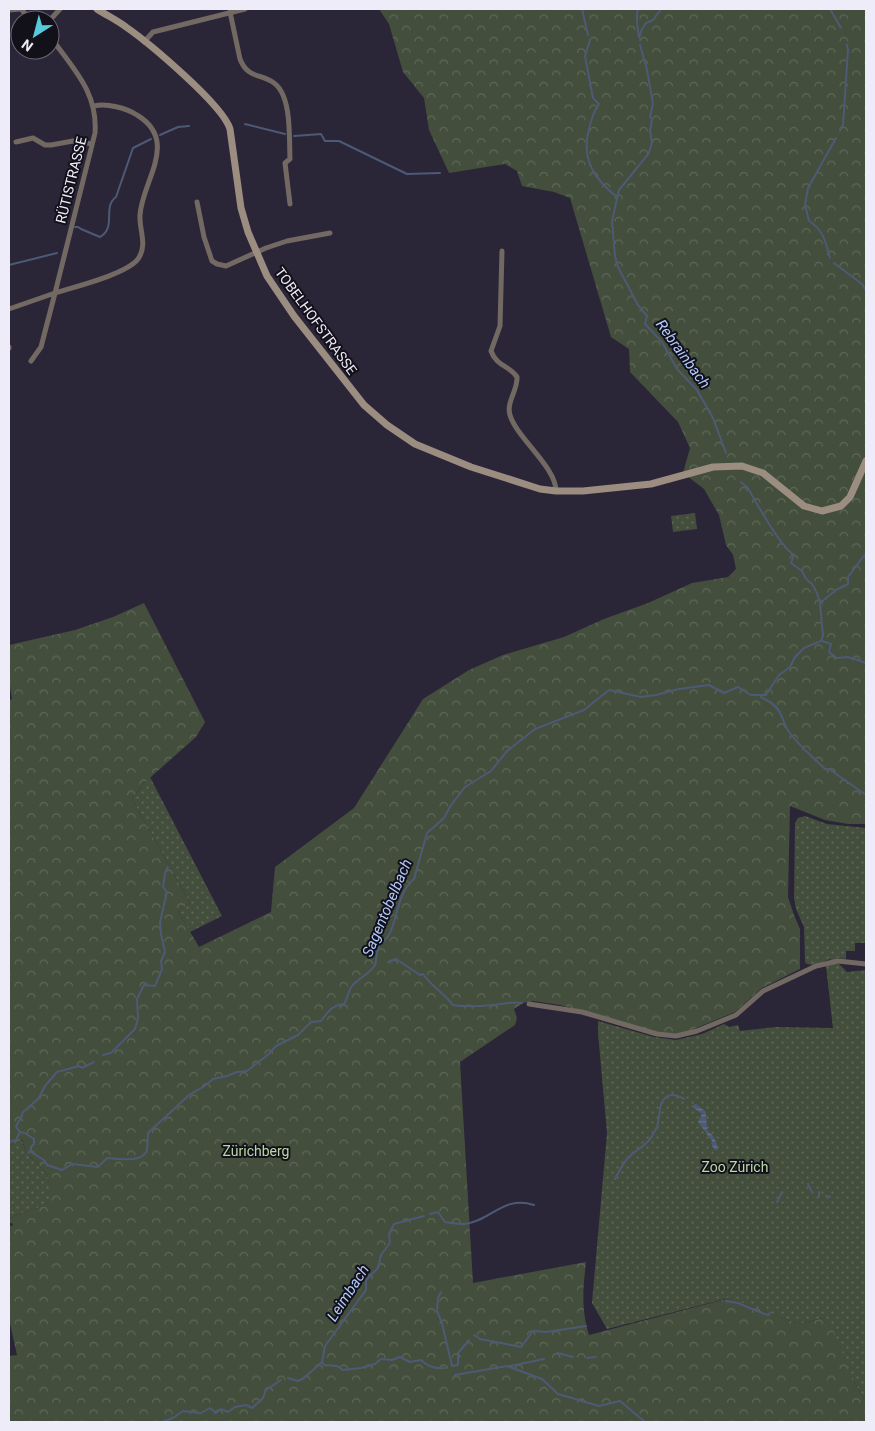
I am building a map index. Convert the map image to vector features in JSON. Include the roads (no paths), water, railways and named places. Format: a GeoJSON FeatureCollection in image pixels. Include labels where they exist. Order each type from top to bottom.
{"type":"FeatureCollection","features":[{"type":"Feature","properties":{"kind":"main road","name":"TOBELHOFSTRASSE"},"geometry":{"type":"LineString","coordinates":[[97,9],[126,27],[144,42],[206,97],[220,112],[228,123],[241,208],[256,253],[267,276],[294,316],[354,392],[387,426],[415,444],[447,458],[523,484],[556,491],[583,491],[651,484],[713,467],[735,465],[748,467],[763,473],[799,502],[810,508],[828,510],[841,506],[850,497],[866,462]]}},
{"type":"Feature","properties":{"kind":"street"},"geometry":{"type":"LineString","coordinates":[[216,9],[218,15]]}},
{"type":"Feature","properties":{"kind":"street"},"geometry":{"type":"LineString","coordinates":[[144,42],[153,32],[245,9]]}},
{"type":"Feature","properties":{"kind":"street"},"geometry":{"type":"LineString","coordinates":[[230,12],[243,66],[253,75],[274,83],[284,95],[289,126],[290,158],[285,163],[290,204]]}},
{"type":"Feature","properties":{"kind":"street","name":"RÜTISTRASSE"},"geometry":{"type":"LineString","coordinates":[[31,361],[41,347],[92,144],[95,122],[94,106],[88,90],[60,50]]}},
{"type":"Feature","properties":{"kind":"street"},"geometry":{"type":"LineString","coordinates":[[9,309],[127,269],[138,260],[143,249],[139,216],[144,192],[154,168],[158,152],[154,132],[141,117],[132,112],[99,104],[94,106]]}},
{"type":"Feature","properties":{"kind":"street"},"geometry":{"type":"LineString","coordinates":[[16,142],[33,138],[45,145],[73,141],[92,144]]}},
{"type":"Feature","properties":{"kind":"street"},"geometry":{"type":"LineString","coordinates":[[197,202],[204,237],[212,261],[217,264],[226,266],[287,241],[330,233]]}},
{"type":"Feature","properties":{"kind":"street"},"geometry":{"type":"LineString","coordinates":[[502,251],[500,326],[491,351],[496,362],[515,373],[517,377],[508,409],[510,416],[514,426],[536,453],[552,478],[556,491]]}},
{"type":"Feature","properties":{"kind":"street"},"geometry":{"type":"LineString","coordinates":[[529,1004],[582,1012],[657,1034],[676,1036],[697,1032],[736,1015],[763,991],[816,966],[832,962],[866,964]]}},
{"type":"Feature","properties":{"kind":"water"},"geometry":{"type":"Polygon","coordinates":[[[696,1104],[706,1112],[707,1130],[714,1137],[718,1148],[716,1151],[712,1146],[712,1141],[698,1122],[702,1114],[691,1106],[696,1104]]]}},
{"type":"Feature","properties":{"kind":"waterway"},"geometry":{"type":"LineString","coordinates":[[582,9],[588,35]]}},
{"type":"Feature","properties":{"kind":"waterway"},"geometry":{"type":"LineString","coordinates":[[638,9],[639,38]]}},
{"type":"Feature","properties":{"kind":"waterway","name":"Rebrainbach"},"geometry":{"type":"LineString","coordinates":[[639,38],[646,23],[653,20],[661,9]]}},
{"type":"Feature","properties":{"kind":"waterway"},"geometry":{"type":"LineString","coordinates":[[830,9],[841,28]]}},
{"type":"Feature","properties":{"kind":"waterway"},"geometry":{"type":"LineString","coordinates":[[590,40],[585,56],[593,98],[599,104],[591,119],[587,140],[588,159],[591,168],[602,183],[617,197]]}},
{"type":"Feature","properties":{"kind":"waterway","name":"Rebrainbach"},"geometry":{"type":"LineString","coordinates":[[640,45],[653,104],[650,117],[652,119],[650,131],[652,142],[649,153],[619,190],[612,221],[615,256],[618,267],[638,305],[647,316],[645,324],[662,342],[677,369],[697,390],[713,418],[726,453]]}},
{"type":"Feature","properties":{"kind":"waterway"},"geometry":{"type":"LineString","coordinates":[[840,129],[843,125],[847,45]]}},
{"type":"Feature","properties":{"kind":"waterway"},"geometry":{"type":"LineString","coordinates":[[245,124],[285,134]]}},
{"type":"Feature","properties":{"kind":"waterway"},"geometry":{"type":"LineString","coordinates":[[160,135],[178,127],[189,126]]}},
{"type":"Feature","properties":{"kind":"waterway"},"geometry":{"type":"LineString","coordinates":[[294,136],[321,134],[325,141],[339,141],[407,174],[440,173]]}},
{"type":"Feature","properties":{"kind":"waterway"},"geometry":{"type":"LineString","coordinates":[[830,258],[821,232],[809,221],[805,205],[808,188],[836,138]]}},
{"type":"Feature","properties":{"kind":"waterway"},"geometry":{"type":"LineString","coordinates":[[75,227],[100,237],[105,233],[109,223],[110,206],[116,197],[133,148],[151,139]]}},
{"type":"Feature","properties":{"kind":"waterway"},"geometry":{"type":"LineString","coordinates":[[9,265],[57,253]]}},
{"type":"Feature","properties":{"kind":"waterway"},"geometry":{"type":"LineString","coordinates":[[834,263],[862,284],[866,290]]}},
{"type":"Feature","properties":{"kind":"waterway","name":"Sagentobelbach"},"geometry":{"type":"LineString","coordinates":[[9,1142],[16,1140],[20,1132],[25,1133],[34,1139],[31,1152],[44,1160],[47,1165],[62,1170],[72,1164],[98,1167],[107,1158],[139,1158],[147,1151],[148,1133],[189,1095],[213,1079],[247,1071],[276,1046],[298,1035],[311,1022],[321,1021],[333,1007],[344,1004],[352,986],[375,965],[379,946],[389,935],[404,891],[414,879],[427,833],[444,818],[465,787],[491,771],[507,751],[535,729],[584,710],[609,690],[641,697],[709,685],[724,693],[738,687],[751,695],[766,695],[779,675],[790,667],[795,657],[804,648],[821,641],[823,636],[820,603],[812,584],[806,579],[802,571],[791,563],[794,555],[776,535],[748,488],[741,482]]}},
{"type":"Feature","properties":{"kind":"waterway"},"geometry":{"type":"LineString","coordinates":[[820,603],[836,590],[848,584],[848,577],[866,553]]}},
{"type":"Feature","properties":{"kind":"waterway"},"geometry":{"type":"LineString","coordinates":[[822,641],[831,644],[829,652],[837,658],[848,657],[866,663]]}},
{"type":"Feature","properties":{"kind":"waterway"},"geometry":{"type":"LineString","coordinates":[[761,697],[778,709],[786,728],[793,737],[825,769],[829,769],[866,795]]}},
{"type":"Feature","properties":{"kind":"waterway"},"geometry":{"type":"LineString","coordinates":[[103,1055],[111,1053],[135,1029],[138,1018],[137,999],[144,985],[155,986],[162,969],[161,961],[165,952],[160,922],[167,892],[163,887],[168,867]]}},
{"type":"Feature","properties":{"kind":"waterway"},"geometry":{"type":"LineString","coordinates":[[388,962],[396,959],[420,975],[423,974],[453,1005],[479,1006],[511,1002],[522,1003]]}},
{"type":"Feature","properties":{"kind":"waterway"},"geometry":{"type":"LineString","coordinates":[[20,1132],[16,1127],[23,1112],[38,1099],[45,1086],[57,1072],[79,1066],[82,1068],[94,1062]]}},
{"type":"Feature","properties":{"kind":"waterway"},"geometry":{"type":"LineString","coordinates":[[615,1179],[627,1159],[653,1135],[663,1100],[673,1095],[684,1099]]}},
{"type":"Feature","properties":{"kind":"waterway"},"geometry":{"type":"LineString","coordinates":[[808,1184],[812,1192]]}},
{"type":"Feature","properties":{"kind":"waterway"},"geometry":{"type":"LineString","coordinates":[[777,1202],[782,1192]]}},
{"type":"Feature","properties":{"kind":"waterway"},"geometry":{"type":"LineString","coordinates":[[826,1196],[830,1197]]}},
{"type":"Feature","properties":{"kind":"waterway","name":"Leimbach"},"geometry":{"type":"LineString","coordinates":[[430,1214],[438,1212],[445,1222],[465,1224],[474,1222],[514,1203],[534,1205]]}},
{"type":"Feature","properties":{"kind":"waterway","name":"Leimbach"},"geometry":{"type":"LineString","coordinates":[[288,1378],[298,1381],[322,1362],[325,1346],[366,1290],[366,1280],[378,1268],[381,1255],[390,1243],[389,1234],[394,1224],[424,1216]]}},
{"type":"Feature","properties":{"kind":"waterway"},"geometry":{"type":"LineString","coordinates":[[441,1292],[438,1298],[437,1311],[442,1323],[452,1366],[458,1365],[458,1353],[469,1340]]}},
{"type":"Feature","properties":{"kind":"waterway"},"geometry":{"type":"LineString","coordinates":[[726,1301],[738,1303],[768,1315],[770,1313]]}},
{"type":"Feature","properties":{"kind":"waterway"},"geometry":{"type":"LineString","coordinates":[[474,1335],[480,1339],[521,1347],[533,1331],[546,1332],[586,1326]]}},
{"type":"Feature","properties":{"kind":"waterway"},"geometry":{"type":"LineString","coordinates":[[556,1354],[573,1357]]}},
{"type":"Feature","properties":{"kind":"waterway"},"geometry":{"type":"LineString","coordinates":[[322,1362],[324,1365],[337,1366],[343,1370],[375,1364],[381,1359],[392,1360],[400,1357],[410,1362],[421,1360],[432,1367],[445,1368]]}},
{"type":"Feature","properties":{"kind":"waterway"},"geometry":{"type":"LineString","coordinates":[[587,1358],[596,1357]]}},
{"type":"Feature","properties":{"kind":"waterway"},"geometry":{"type":"LineString","coordinates":[[510,1366],[544,1359]]}},
{"type":"Feature","properties":{"kind":"waterway"},"geometry":{"type":"LineString","coordinates":[[455,1375],[507,1366],[542,1379],[558,1394],[599,1406],[620,1401],[645,1422]]}},
{"type":"Feature","properties":{"kind":"waterway","name":"Leimbach"},"geometry":{"type":"LineString","coordinates":[[162,1422],[173,1418],[183,1411],[201,1413],[210,1408],[216,1413],[221,1409],[228,1412],[235,1407],[246,1405],[252,1408],[263,1398],[266,1390],[281,1380]]}},
{"type":"Feature","properties":{"kind":"park label","name":"Zürichberg"},"geometry":{"type":"Point","coordinates":[256,1151]}},
{"type":"Feature","properties":{"kind":"park label","name":"Zoo Zürich"},"geometry":{"type":"Point","coordinates":[735,1167]}}]}
